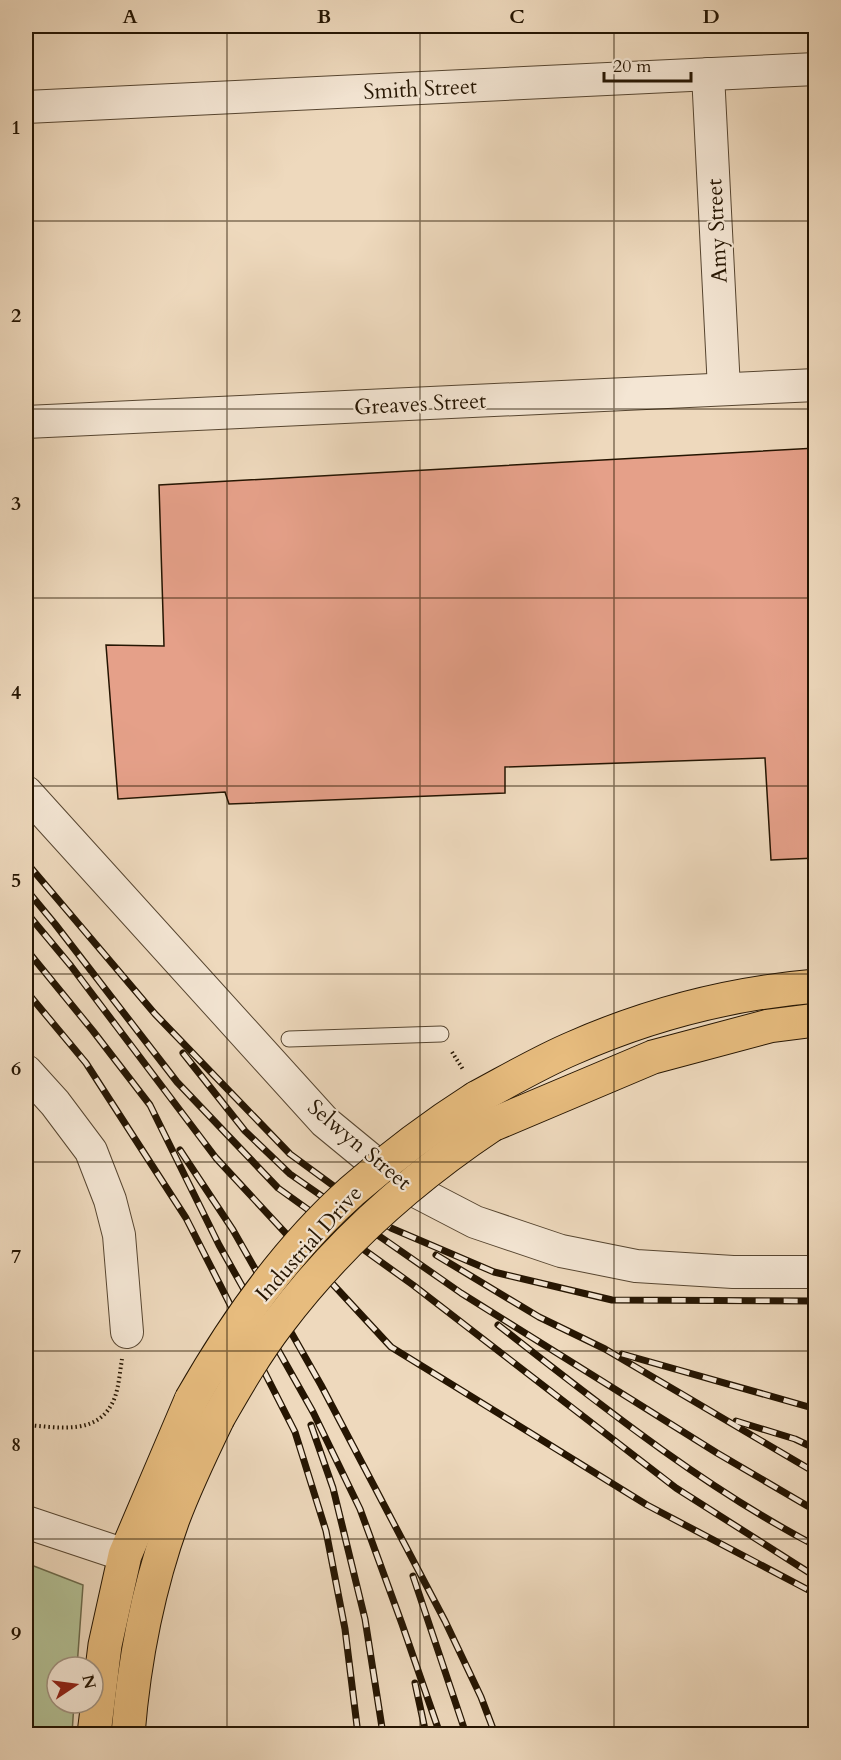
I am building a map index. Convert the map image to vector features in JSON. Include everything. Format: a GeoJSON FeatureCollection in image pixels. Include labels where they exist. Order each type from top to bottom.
{"type":"FeatureCollection","features":[{"type":"Feature","properties":{"kind":"highway","name":"Industrial Drive"},"geometry":{"type":"LineString","coordinates":[[94,1734],[105,1645],[125,1556],[191,1400],[217,1355],[250,1307],[318,1226],[351,1192],[434,1125],[476,1098],[572,1048],[651,1017],[769,990],[816,986]]}},
{"type":"Feature","properties":{"kind":"highway","name":"Industrial Drive"},"geometry":{"type":"LineString","coordinates":[[128,1734],[135,1665],[157,1568],[190,1476],[218,1418],[248,1367],[278,1323],[346,1244],[424,1173],[492,1125],[653,1057],[770,1026],[816,1020]]}},
{"type":"Feature","properties":{"kind":"street","name":"Smith Street"},"geometry":{"type":"LineString","coordinates":[[26,107],[816,69]]}},
{"type":"Feature","properties":{"kind":"street","name":"Amy Street"},"geometry":{"type":"LineString","coordinates":[[708,74],[723,389]]}},
{"type":"Feature","properties":{"kind":"street","name":"Greaves Street"},"geometry":{"type":"LineString","coordinates":[[26,422],[816,385]]}},
{"type":"Feature","properties":{"kind":"street","name":"Selwyn Street"},"geometry":{"type":"LineString","coordinates":[[26,792],[325,1122],[398,1182],[475,1222],[561,1251],[636,1266],[734,1272],[816,1272]]}},
{"type":"Feature","properties":{"kind":"street"},"geometry":{"type":"LineString","coordinates":[[26,1071],[56,1103],[92,1151],[110,1200],[119,1235],[128,1332]]}},
{"type":"Feature","properties":{"kind":"street"},"geometry":{"type":"LineString","coordinates":[[26,1522],[125,1556]]}},
{"type":"Feature","properties":{"kind":"lane"},"geometry":{"type":"LineString","coordinates":[[289,1039],[441,1034]]}},
{"type":"Feature","properties":{"kind":"path"},"geometry":{"type":"LineString","coordinates":[[26,1425],[80,1428],[100,1419],[115,1398],[128,1332]]}},
{"type":"Feature","properties":{"kind":"green space"},"geometry":{"type":"Polygon","coordinates":[[[26,1563],[83,1585],[78,1655],[45,1655],[45,1715],[73,1715],[72,1734],[26,1734],[26,1563]]]}},
{"type":"Feature","properties":{"kind":"building"},"geometry":{"type":"Polygon","coordinates":[[[816,448],[816,858],[771,860],[765,758],[505,767],[505,793],[229,804],[225,792],[118,799],[106,645],[164,646],[159,485],[816,448]]]}},
{"type":"Feature","properties":{"kind":"railway"},"geometry":{"type":"LineString","coordinates":[[26,862],[155,1014],[290,1154],[391,1228],[494,1272],[612,1300],[816,1301]]}},
{"type":"Feature","properties":{"kind":"railway"},"geometry":{"type":"LineString","coordinates":[[26,889],[177,1082],[278,1188],[413,1285],[676,1488],[816,1577]]}},
{"type":"Feature","properties":{"kind":"railway"},"geometry":{"type":"LineString","coordinates":[[26,912],[71,966],[216,1158],[391,1347],[647,1505],[816,1594]]}},
{"type":"Feature","properties":{"kind":"railway"},"geometry":{"type":"LineString","coordinates":[[26,949],[150,1105],[219,1245],[313,1412],[360,1509],[440,1734]]}},
{"type":"Feature","properties":{"kind":"railway"},"geometry":{"type":"LineString","coordinates":[[26,991],[86,1063],[186,1218],[295,1432],[326,1531],[345,1629],[358,1734]]}},
{"type":"Feature","properties":{"kind":"railway"},"geometry":{"type":"LineString","coordinates":[[183,1053],[245,1131],[290,1174],[461,1293],[717,1453],[816,1511]]}},
{"type":"Feature","properties":{"kind":"railway"},"geometry":{"type":"LineString","coordinates":[[180,1150],[233,1230],[321,1385],[445,1621],[481,1697],[495,1734]]}},
{"type":"Feature","properties":{"kind":"railway"},"geometry":{"type":"LineString","coordinates":[[436,1255],[539,1317],[605,1349],[816,1473]]}},
{"type":"Feature","properties":{"kind":"railway"},"geometry":{"type":"LineString","coordinates":[[498,1325],[613,1414],[692,1471],[774,1523],[816,1546]]}},
{"type":"Feature","properties":{"kind":"railway"},"geometry":{"type":"LineString","coordinates":[[622,1354],[816,1409]]}},
{"type":"Feature","properties":{"kind":"railway"},"geometry":{"type":"LineString","coordinates":[[736,1421],[795,1439],[816,1449]]}},
{"type":"Feature","properties":{"kind":"railway"},"geometry":{"type":"LineString","coordinates":[[311,1425],[333,1488],[365,1619],[383,1734]]}},
{"type":"Feature","properties":{"kind":"railway"},"geometry":{"type":"LineString","coordinates":[[413,1576],[466,1734]]}},
{"type":"Feature","properties":{"kind":"railway"},"geometry":{"type":"LineString","coordinates":[[415,1683],[426,1734]]}}]}
